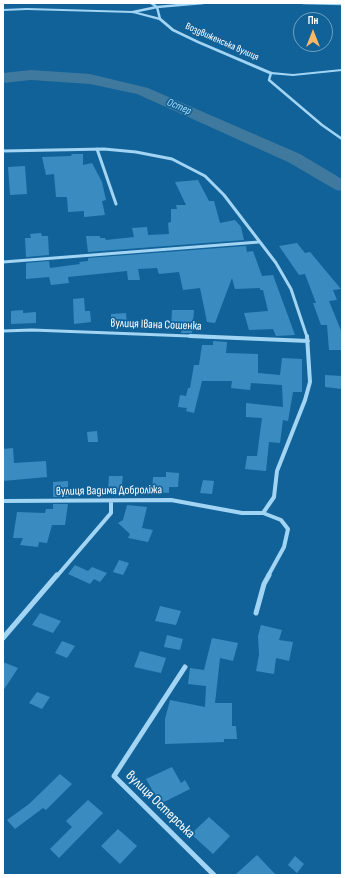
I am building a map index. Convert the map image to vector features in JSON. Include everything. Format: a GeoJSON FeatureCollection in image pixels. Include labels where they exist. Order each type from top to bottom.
{"type":"FeatureCollection","features":[{"type":"Feature","properties":{"kind":"street"},"geometry":{"type":"LineString","coordinates":[[151,3],[157,7],[160,19]]}},
{"type":"Feature","properties":{"kind":"street"},"geometry":{"type":"LineString","coordinates":[[133,12],[157,7],[203,3]]}},
{"type":"Feature","properties":{"kind":"street"},"geometry":{"type":"LineString","coordinates":[[303,3],[342,4]]}},
{"type":"Feature","properties":{"kind":"street","name":"Воздвиженська вулиця"},"geometry":{"type":"LineString","coordinates":[[3,10],[28,9],[133,12],[160,19],[173,30],[271,73],[293,75],[342,70]]}},
{"type":"Feature","properties":{"kind":"street"},"geometry":{"type":"LineString","coordinates":[[271,73],[269,80],[322,125],[342,139]]}},
{"type":"Feature","properties":{"kind":"street"},"geometry":{"type":"LineString","coordinates":[[3,151],[97,149],[136,152],[172,159],[205,176],[224,195],[276,263],[291,289],[308,341],[310,382],[306,400],[277,471],[274,496],[263,514],[281,520],[288,529],[284,547],[264,584],[256,613]]}},
{"type":"Feature","properties":{"kind":"street"},"geometry":{"type":"LineString","coordinates":[[97,149],[116,204]]}},
{"type":"Feature","properties":{"kind":"street"},"geometry":{"type":"LineString","coordinates":[[3,262],[259,242]]}},
{"type":"Feature","properties":{"kind":"street","name":"вулиця Івана Сошенка"},"geometry":{"type":"LineString","coordinates":[[3,331],[32,330],[308,341]]}},
{"type":"Feature","properties":{"kind":"street","name":"вулиця Вадима Доброліжа"},"geometry":{"type":"LineString","coordinates":[[3,501],[111,502],[148,499],[171,500],[242,513],[263,514]]}},
{"type":"Feature","properties":{"kind":"street"},"geometry":{"type":"LineString","coordinates":[[3,638],[111,513],[111,502]]}},
{"type":"Feature","properties":{"kind":"street","name":"вулиця Остерська"},"geometry":{"type":"LineString","coordinates":[[185,666],[114,776],[214,875]]}},
{"type":"Feature","properties":{"kind":"building"},"geometry":{"type":"Polygon","coordinates":[[[72,154],[83,154],[83,165],[92,163],[102,182],[106,200],[102,201],[105,215],[84,217],[84,211],[68,212],[67,197],[56,197],[54,174],[46,175],[42,157],[71,156],[72,154]]]}},
{"type":"Feature","properties":{"kind":"building"},"geometry":{"type":"Polygon","coordinates":[[[25,166],[27,194],[10,195],[8,167],[25,166]]]}},
{"type":"Feature","properties":{"kind":"building"},"geometry":{"type":"Polygon","coordinates":[[[198,180],[209,201],[214,201],[220,223],[235,220],[241,227],[244,240],[88,252],[86,236],[100,236],[100,238],[105,238],[106,240],[134,237],[132,228],[147,227],[148,235],[169,234],[168,223],[171,222],[171,209],[177,209],[176,205],[186,205],[175,182],[198,180]]]}},
{"type":"Feature","properties":{"kind":"building"},"geometry":{"type":"Polygon","coordinates":[[[41,233],[42,236],[48,236],[49,255],[26,257],[25,238],[31,238],[30,234],[41,233]]]}},
{"type":"Feature","properties":{"kind":"building"},"geometry":{"type":"Polygon","coordinates":[[[297,243],[305,253],[310,252],[341,289],[333,290],[337,300],[329,301],[342,333],[342,350],[329,350],[327,325],[321,325],[313,303],[316,303],[305,274],[299,275],[279,246],[297,243]]]}},
{"type":"Feature","properties":{"kind":"building"},"geometry":{"type":"Polygon","coordinates":[[[246,246],[247,252],[253,251],[262,276],[273,275],[295,335],[276,336],[273,329],[249,330],[244,313],[268,311],[263,290],[260,290],[260,288],[235,289],[232,278],[215,323],[207,322],[200,288],[183,290],[179,272],[159,274],[157,268],[138,269],[140,280],[128,280],[127,271],[68,277],[69,283],[51,285],[49,277],[26,279],[26,263],[49,261],[50,268],[80,264],[79,262],[88,261],[88,258],[246,246]]]}},
{"type":"Feature","properties":{"kind":"building"},"geometry":{"type":"Polygon","coordinates":[[[84,298],[85,311],[90,311],[91,322],[74,324],[73,299],[84,298]]]}},
{"type":"Feature","properties":{"kind":"building"},"geometry":{"type":"Polygon","coordinates":[[[23,310],[23,313],[36,312],[36,323],[11,324],[11,311],[23,310]]]}},
{"type":"Feature","properties":{"kind":"building"},"geometry":{"type":"Polygon","coordinates":[[[172,310],[194,310],[192,333],[181,333],[182,328],[171,328],[172,310]]]}},
{"type":"Feature","properties":{"kind":"building"},"geometry":{"type":"Polygon","coordinates":[[[126,313],[127,324],[111,325],[111,314],[126,313]]]}},
{"type":"Feature","properties":{"kind":"building"},"geometry":{"type":"Polygon","coordinates":[[[213,341],[227,342],[226,353],[258,354],[258,373],[280,375],[282,358],[302,359],[302,392],[293,392],[288,421],[283,420],[280,443],[269,442],[266,471],[245,469],[247,456],[257,456],[262,418],[246,417],[246,403],[283,407],[282,385],[251,383],[250,390],[231,388],[232,381],[202,381],[194,413],[186,411],[187,408],[178,407],[180,395],[186,396],[188,388],[190,388],[194,365],[199,365],[202,345],[213,345],[213,341]]]}},
{"type":"Feature","properties":{"kind":"building"},"geometry":{"type":"Polygon","coordinates":[[[325,375],[342,376],[342,389],[325,387],[325,375]]]}},
{"type":"Feature","properties":{"kind":"building"},"geometry":{"type":"Polygon","coordinates":[[[97,431],[98,442],[88,442],[87,432],[97,431]]]}},
{"type":"Feature","properties":{"kind":"building"},"geometry":{"type":"Polygon","coordinates":[[[13,448],[14,463],[46,461],[47,477],[3,481],[3,449],[13,448]]]}},
{"type":"Feature","properties":{"kind":"building"},"geometry":{"type":"Polygon","coordinates":[[[166,472],[179,473],[178,487],[169,487],[169,493],[152,492],[153,477],[166,477],[166,472]]]}},
{"type":"Feature","properties":{"kind":"building"},"geometry":{"type":"Polygon","coordinates":[[[109,476],[123,476],[121,491],[108,490],[109,476]]]}},
{"type":"Feature","properties":{"kind":"building"},"geometry":{"type":"Polygon","coordinates":[[[203,480],[214,481],[212,494],[200,493],[203,480]]]}},
{"type":"Feature","properties":{"kind":"building"},"geometry":{"type":"Polygon","coordinates":[[[68,481],[68,497],[53,497],[53,482],[68,481]]]}},
{"type":"Feature","properties":{"kind":"building"},"geometry":{"type":"Polygon","coordinates":[[[53,504],[68,504],[65,525],[52,525],[47,543],[39,542],[38,547],[20,545],[23,538],[13,538],[17,512],[45,513],[46,509],[53,509],[53,504]]]}},
{"type":"Feature","properties":{"kind":"building"},"geometry":{"type":"Polygon","coordinates":[[[127,505],[147,507],[142,528],[153,530],[148,542],[128,538],[130,534],[118,523],[123,520],[127,505]]]}},
{"type":"Feature","properties":{"kind":"building"},"geometry":{"type":"Polygon","coordinates":[[[119,560],[129,563],[123,575],[113,572],[119,560]]]}},
{"type":"Feature","properties":{"kind":"building"},"geometry":{"type":"Polygon","coordinates":[[[75,565],[88,571],[92,567],[107,573],[100,582],[94,579],[90,584],[68,574],[75,565]]]}},
{"type":"Feature","properties":{"kind":"building"},"geometry":{"type":"Polygon","coordinates":[[[160,606],[181,611],[176,625],[155,621],[160,606]]]}},
{"type":"Feature","properties":{"kind":"building"},"geometry":{"type":"Polygon","coordinates":[[[40,613],[61,621],[53,633],[32,625],[40,613]]]}},
{"type":"Feature","properties":{"kind":"building"},"geometry":{"type":"Polygon","coordinates":[[[261,625],[282,630],[279,640],[293,642],[289,661],[276,658],[274,674],[256,671],[259,655],[258,636],[261,625]]]}},
{"type":"Feature","properties":{"kind":"building"},"geometry":{"type":"Polygon","coordinates":[[[167,635],[183,639],[180,650],[164,647],[167,635]]]}},
{"type":"Feature","properties":{"kind":"building"},"geometry":{"type":"Polygon","coordinates":[[[212,638],[238,643],[233,661],[220,658],[215,703],[232,703],[232,726],[236,726],[237,739],[224,739],[224,742],[165,744],[165,719],[170,700],[205,707],[206,686],[188,684],[190,668],[204,670],[212,638]]]}},
{"type":"Feature","properties":{"kind":"building"},"geometry":{"type":"Polygon","coordinates":[[[62,641],[75,646],[67,658],[55,653],[62,641]]]}},
{"type":"Feature","properties":{"kind":"building"},"geometry":{"type":"Polygon","coordinates":[[[140,651],[166,658],[161,673],[134,667],[140,651]]]}},
{"type":"Feature","properties":{"kind":"building"},"geometry":{"type":"Polygon","coordinates":[[[3,662],[18,668],[3,691],[3,662]]]}},
{"type":"Feature","properties":{"kind":"building"},"geometry":{"type":"Polygon","coordinates":[[[37,692],[50,697],[42,709],[29,703],[37,692]]]}},
{"type":"Feature","properties":{"kind":"building"},"geometry":{"type":"Polygon","coordinates":[[[172,767],[181,783],[185,780],[190,789],[160,804],[146,779],[172,767]]]}},
{"type":"Feature","properties":{"kind":"building"},"geometry":{"type":"Polygon","coordinates":[[[60,774],[72,784],[46,810],[43,808],[15,829],[7,820],[29,804],[60,774]]]}},
{"type":"Feature","properties":{"kind":"building"},"geometry":{"type":"Polygon","coordinates":[[[88,800],[103,813],[59,858],[50,849],[72,827],[66,821],[88,800]]]}},
{"type":"Feature","properties":{"kind":"building"},"geometry":{"type":"Polygon","coordinates":[[[209,817],[230,836],[213,854],[191,834],[209,817]]]}},
{"type":"Feature","properties":{"kind":"building"},"geometry":{"type":"Polygon","coordinates":[[[118,829],[137,846],[120,864],[101,846],[118,829]]]}},
{"type":"Feature","properties":{"kind":"building"},"geometry":{"type":"Polygon","coordinates":[[[257,855],[276,875],[235,875],[257,855]]]}},
{"type":"Feature","properties":{"kind":"building"},"geometry":{"type":"Polygon","coordinates":[[[295,856],[304,864],[297,873],[288,865],[295,856]]]}},
{"type":"Feature","properties":{"kind":"waterway","name":"Остер"},"geometry":{"type":"LineString","coordinates":[[3,78],[31,75],[90,79],[142,91],[294,158],[342,186]]}}]}
